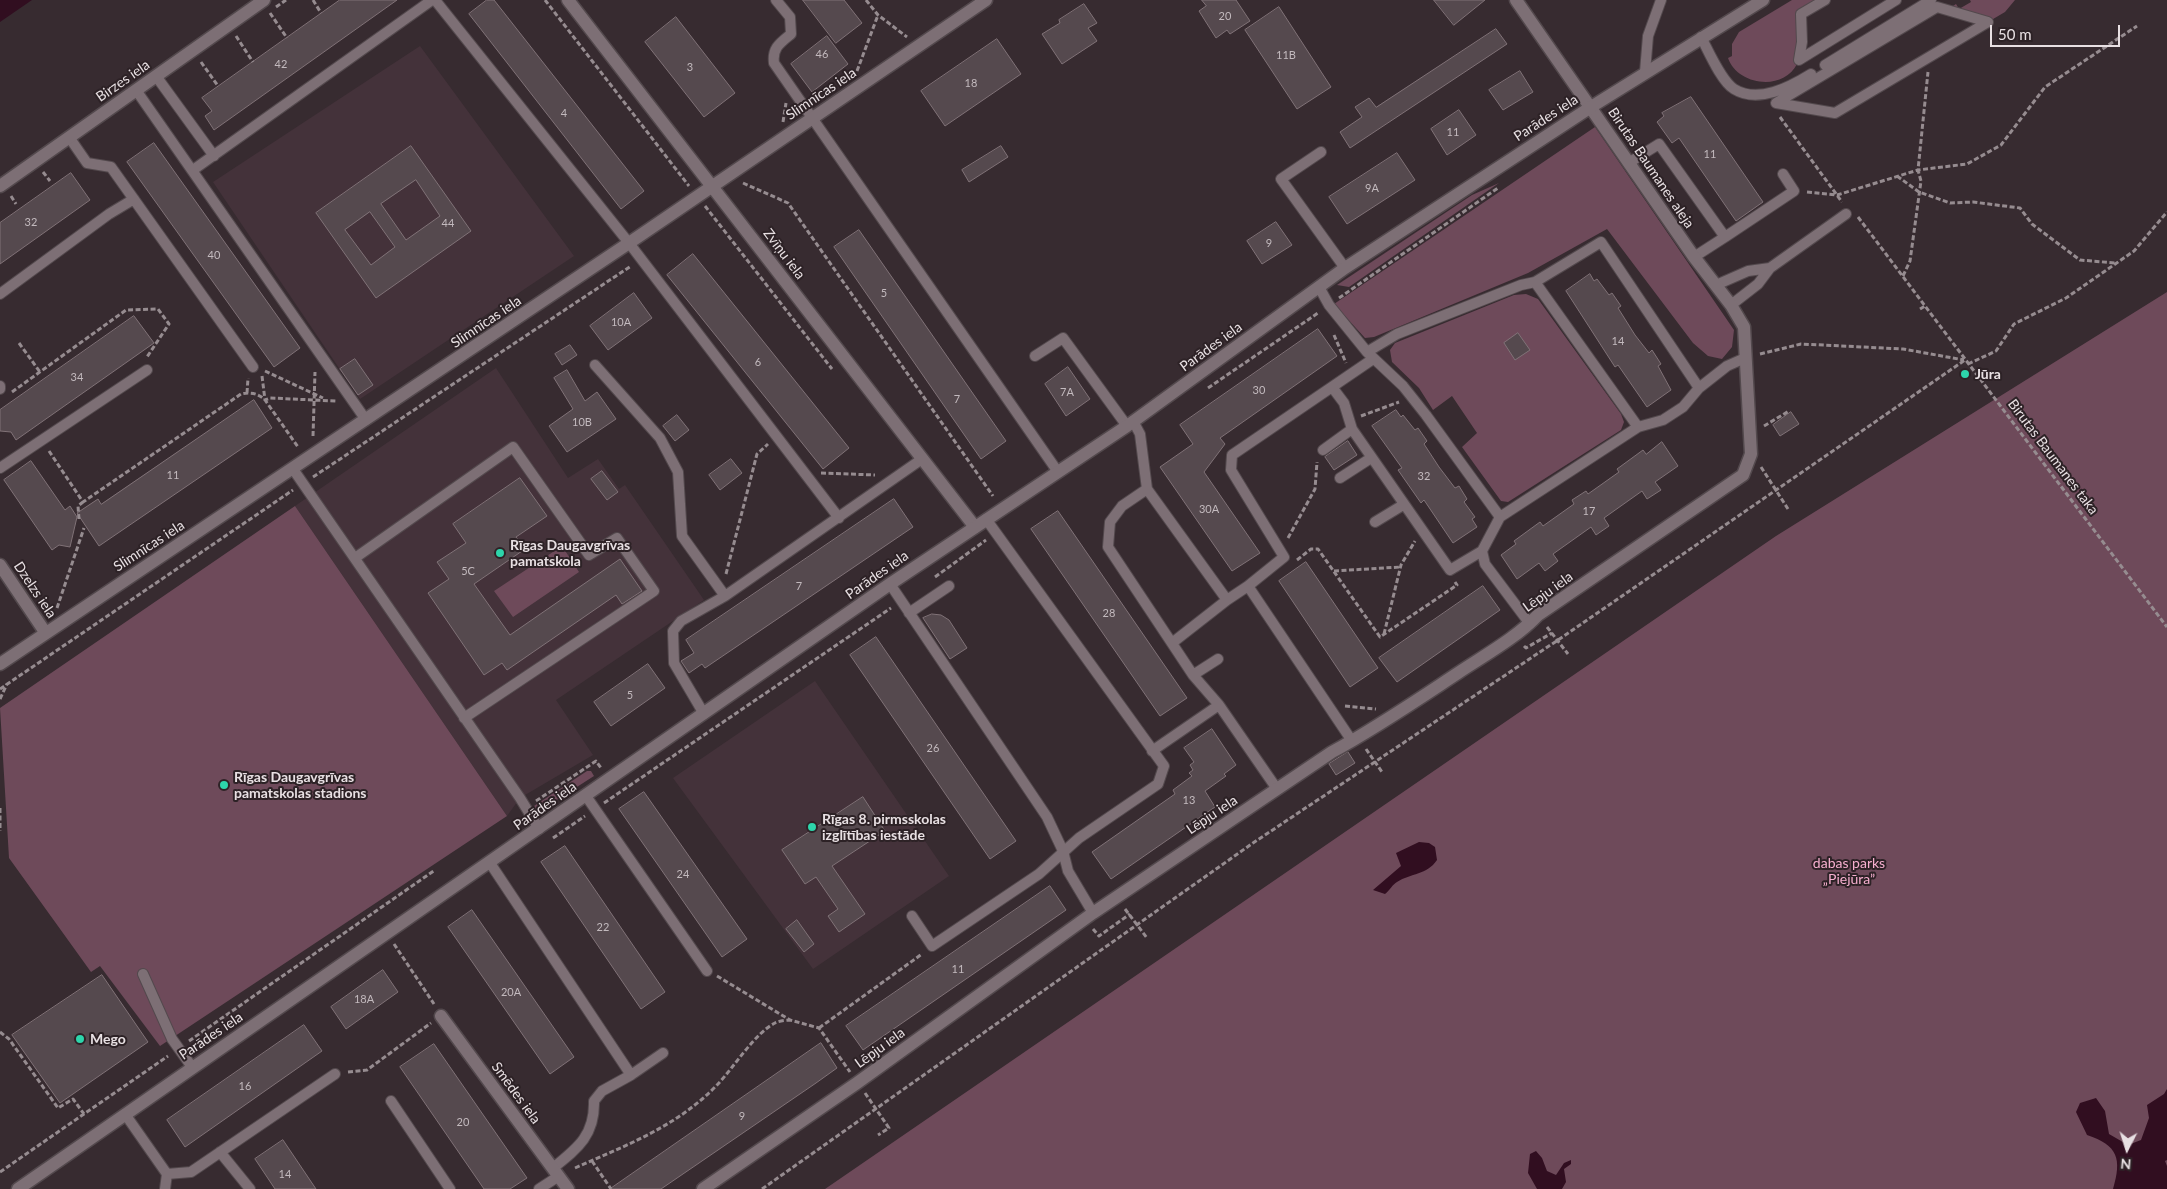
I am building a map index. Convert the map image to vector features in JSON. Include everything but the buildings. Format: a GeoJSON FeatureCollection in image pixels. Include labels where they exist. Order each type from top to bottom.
{"type":"FeatureCollection","features":[{"type":"Feature","properties":{"kind":"street","name":"Zvīņu iela"},"geometry":{"type":"LineString","coordinates":[[568,0],[975,527]]}},
{"type":"Feature","properties":{"kind":"street","name":"Slimnīcas iela"},"geometry":{"type":"LineString","coordinates":[[0,664],[45,632],[294,469],[986,0]]}},
{"type":"Feature","properties":{"kind":"street","name":"Birutas Baumanes aleja"},"geometry":{"type":"LineString","coordinates":[[1516,0],[1630,162],[1694,258],[1731,305],[1744,327],[1744,358],[1751,454],[1743,475]]}},
{"type":"Feature","properties":{"kind":"street","name":"Parādes iela"},"geometry":{"type":"LineString","coordinates":[[18,1189],[890,584],[1130,423],[1345,268],[1591,106],[1763,0]]}},
{"type":"Feature","properties":{"kind":"street","name":"Birzes iela"},"geometry":{"type":"LineString","coordinates":[[5,190],[69,137],[156,76],[267,6]]}},
{"type":"Feature","properties":{"kind":"street","name":"Lēpju iela"},"geometry":{"type":"LineString","coordinates":[[703,1189],[857,1083],[1093,913],[1277,789],[1530,624],[1538,615],[1743,475]]}},
{"type":"Feature","properties":{"kind":"street","name":"Dzelzs iela"},"geometry":{"type":"LineString","coordinates":[[0,565],[45,632]]}},
{"type":"Feature","properties":{"kind":"street","name":"Smēdes iela"},"geometry":{"type":"LineString","coordinates":[[441,1016],[568,1189]]}},
{"type":"Feature","properties":{"kind":"lane"},"geometry":{"type":"LineString","coordinates":[[193,170],[434,0],[642,259],[840,518]]}},
{"type":"Feature","properties":{"kind":"lane"},"geometry":{"type":"LineString","coordinates":[[776,0],[790,17],[791,34],[778,45],[773,54],[774,63],[1058,472]]}},
{"type":"Feature","properties":{"kind":"lane"},"geometry":{"type":"LineString","coordinates":[[1645,72],[1648,36],[1661,0]]}},
{"type":"Feature","properties":{"kind":"lane"},"geometry":{"type":"LineString","coordinates":[[1825,0],[1801,14],[1802,42],[1798,60],[1896,0]]}},
{"type":"Feature","properties":{"kind":"lane"},"geometry":{"type":"LineString","coordinates":[[1701,37],[1724,78],[1734,89],[1746,93],[1769,94],[1801,80],[1891,29],[1937,7],[1988,22],[1835,113],[1776,103],[1891,29],[1931,0]]}},
{"type":"Feature","properties":{"kind":"lane"},"geometry":{"type":"LineString","coordinates":[[1879,10],[1891,29]]}},
{"type":"Feature","properties":{"kind":"lane"},"geometry":{"type":"LineString","coordinates":[[156,76],[214,156]]}},
{"type":"Feature","properties":{"kind":"lane"},"geometry":{"type":"LineString","coordinates":[[136,90],[366,420]]}},
{"type":"Feature","properties":{"kind":"lane"},"geometry":{"type":"LineString","coordinates":[[69,137],[87,163],[111,166],[253,367]]}},
{"type":"Feature","properties":{"kind":"lane"},"geometry":{"type":"LineString","coordinates":[[1630,162],[1659,144],[1725,237]]}},
{"type":"Feature","properties":{"kind":"lane"},"geometry":{"type":"LineString","coordinates":[[1321,152],[1281,179],[1345,268]]}},
{"type":"Feature","properties":{"kind":"lane"},"geometry":{"type":"LineString","coordinates":[[1694,258],[1794,191],[1783,174]]}},
{"type":"Feature","properties":{"kind":"lane"},"geometry":{"type":"LineString","coordinates":[[0,294],[109,214],[134,199]]}},
{"type":"Feature","properties":{"kind":"lane"},"geometry":{"type":"LineString","coordinates":[[1731,305],[1758,284],[1770,268],[1847,209]]}},
{"type":"Feature","properties":{"kind":"lane"},"geometry":{"type":"LineString","coordinates":[[1172,643],[1284,557],[1281,549],[1231,470],[1232,455],[1332,387],[1397,334],[1521,285],[1535,282],[1601,242],[1699,388]]}},
{"type":"Feature","properties":{"kind":"lane"},"geometry":{"type":"LineString","coordinates":[[1716,285],[1748,271],[1770,268]]}},
{"type":"Feature","properties":{"kind":"lane"},"geometry":{"type":"LineString","coordinates":[[1535,282],[1638,427]]}},
{"type":"Feature","properties":{"kind":"lane"},"geometry":{"type":"LineString","coordinates":[[1319,287],[1329,305],[1370,356],[1409,393],[1500,517]]}},
{"type":"Feature","properties":{"kind":"lane"},"geometry":{"type":"LineString","coordinates":[[1035,356],[1063,338],[1140,434],[1147,489],[1227,600]]}},
{"type":"Feature","properties":{"kind":"lane"},"geometry":{"type":"LineString","coordinates":[[1332,387],[1344,403],[1350,425],[1371,458],[1450,570],[1482,551],[1500,517],[1638,427],[1663,420],[1692,399],[1699,388],[1727,366],[1744,358]]}},
{"type":"Feature","properties":{"kind":"lane"},"geometry":{"type":"LineString","coordinates":[[595,365],[660,438],[678,472],[682,536],[723,594]]}},
{"type":"Feature","properties":{"kind":"lane"},"geometry":{"type":"LineString","coordinates":[[0,468],[148,370]]}},
{"type":"Feature","properties":{"kind":"lane"},"geometry":{"type":"LineString","coordinates":[[1322,450],[1350,425]]}},
{"type":"Feature","properties":{"kind":"lane"},"geometry":{"type":"LineString","coordinates":[[355,558],[513,447],[589,555],[617,538],[654,591],[464,718]]}},
{"type":"Feature","properties":{"kind":"lane"},"geometry":{"type":"LineString","coordinates":[[1340,478],[1371,458]]}},
{"type":"Feature","properties":{"kind":"lane"},"geometry":{"type":"LineString","coordinates":[[704,714],[674,663],[673,631],[681,621],[840,518],[922,459]]}},
{"type":"Feature","properties":{"kind":"lane"},"geometry":{"type":"LineString","coordinates":[[294,469],[526,807],[538,829]]}},
{"type":"Feature","properties":{"kind":"lane"},"geometry":{"type":"LineString","coordinates":[[1147,489],[1122,506],[1110,522],[1108,547],[1193,675],[1219,704],[1277,789]]}},
{"type":"Feature","properties":{"kind":"lane"},"geometry":{"type":"LineString","coordinates":[[1375,522],[1403,505]]}},
{"type":"Feature","properties":{"kind":"lane"},"geometry":{"type":"LineString","coordinates":[[912,916],[932,946],[1039,874],[1079,838],[1158,784],[1164,766],[1152,752],[986,520]]}},
{"type":"Feature","properties":{"kind":"lane"},"geometry":{"type":"LineString","coordinates":[[1482,551],[1485,564],[1530,624]]}},
{"type":"Feature","properties":{"kind":"lane"},"geometry":{"type":"LineString","coordinates":[[890,584],[1047,818],[1063,851],[1068,871],[1093,913]]}},
{"type":"Feature","properties":{"kind":"lane"},"geometry":{"type":"LineString","coordinates":[[909,613],[949,586]]}},
{"type":"Feature","properties":{"kind":"lane"},"geometry":{"type":"LineString","coordinates":[[1248,586],[1352,741]]}},
{"type":"Feature","properties":{"kind":"lane"},"geometry":{"type":"LineString","coordinates":[[1193,675],[1218,659]]}},
{"type":"Feature","properties":{"kind":"lane"},"geometry":{"type":"LineString","coordinates":[[1152,752],[1219,704]]}},
{"type":"Feature","properties":{"kind":"lane"},"geometry":{"type":"LineString","coordinates":[[586,796],[708,971]]}},
{"type":"Feature","properties":{"kind":"lane"},"geometry":{"type":"LineString","coordinates":[[490,863],[632,1075]]}},
{"type":"Feature","properties":{"kind":"lane"},"geometry":{"type":"LineString","coordinates":[[142,974],[172,1039],[192,1067]]}},
{"type":"Feature","properties":{"kind":"lane"},"geometry":{"type":"LineString","coordinates":[[539,1189],[589,1133],[594,1117],[594,1101],[602,1090],[632,1075],[663,1053]]}},
{"type":"Feature","properties":{"kind":"lane"},"geometry":{"type":"LineString","coordinates":[[168,1174],[192,1172],[335,1074]]}},
{"type":"Feature","properties":{"kind":"lane"},"geometry":{"type":"LineString","coordinates":[[391,1101],[450,1189]]}},
{"type":"Feature","properties":{"kind":"lane"},"geometry":{"type":"LineString","coordinates":[[125,1114],[168,1174],[165,1189]]}},
{"type":"Feature","properties":{"kind":"lane"},"geometry":{"type":"LineString","coordinates":[[220,1152],[250,1189]]}},
{"type":"Feature","properties":{"kind":"path"},"geometry":{"type":"LineString","coordinates":[[313,0],[321,13]]}},
{"type":"Feature","properties":{"kind":"path"},"geometry":{"type":"LineString","coordinates":[[545,0],[837,375]]}},
{"type":"Feature","properties":{"kind":"path"},"geometry":{"type":"LineString","coordinates":[[866,0],[878,15],[917,46]]}},
{"type":"Feature","properties":{"kind":"path"},"geometry":{"type":"LineString","coordinates":[[267,6],[287,38]]}},
{"type":"Feature","properties":{"kind":"path"},"geometry":{"type":"LineString","coordinates":[[848,94],[878,15]]}},
{"type":"Feature","properties":{"kind":"path"},"geometry":{"type":"LineString","coordinates":[[1794,191],[1837,195],[1918,170],[1967,164],[2001,145],[2045,87],[2137,26]]}},
{"type":"Feature","properties":{"kind":"path"},"geometry":{"type":"LineString","coordinates":[[236,36],[253,62]]}},
{"type":"Feature","properties":{"kind":"path"},"geometry":{"type":"LineString","coordinates":[[200,61],[218,86]]}},
{"type":"Feature","properties":{"kind":"path"},"geometry":{"type":"LineString","coordinates":[[1903,276],[1910,261],[1919,192],[1918,170],[1928,69]]}},
{"type":"Feature","properties":{"kind":"path"},"geometry":{"type":"LineString","coordinates":[[779,140],[789,85]]}},
{"type":"Feature","properties":{"kind":"path","name":"Birutas Baumanes taka"},"geometry":{"type":"LineString","coordinates":[[1769,94],[1772,106],[1847,209],[1903,276],[2167,627]]}},
{"type":"Feature","properties":{"kind":"path"},"geometry":{"type":"LineString","coordinates":[[43,171],[50,181]]}},
{"type":"Feature","properties":{"kind":"path"},"geometry":{"type":"LineString","coordinates":[[726,176],[788,203],[992,496]]}},
{"type":"Feature","properties":{"kind":"path"},"geometry":{"type":"LineString","coordinates":[[1897,176],[1919,192],[1950,204],[1973,202],[2020,208],[2032,224],[2080,260],[2116,263]]}},
{"type":"Feature","properties":{"kind":"path"},"geometry":{"type":"LineString","coordinates":[[1334,302],[1499,187]]}},
{"type":"Feature","properties":{"kind":"path"},"geometry":{"type":"LineString","coordinates":[[5,190],[16,204]]}},
{"type":"Feature","properties":{"kind":"path"},"geometry":{"type":"LineString","coordinates":[[1968,364],[1996,351],[2014,324],[2066,298],[2134,250],[2167,212]]}},
{"type":"Feature","properties":{"kind":"path"},"geometry":{"type":"LineString","coordinates":[[0,689],[303,483],[642,259]]}},
{"type":"Feature","properties":{"kind":"path"},"geometry":{"type":"LineString","coordinates":[[1920,309],[1924,306]]}},
{"type":"Feature","properties":{"kind":"path"},"geometry":{"type":"LineString","coordinates":[[0,388],[7,396],[126,310],[158,309],[169,324],[143,363],[148,370]]}},
{"type":"Feature","properties":{"kind":"path"},"geometry":{"type":"LineString","coordinates":[[19,343],[40,372]]}},
{"type":"Feature","properties":{"kind":"path"},"geometry":{"type":"LineString","coordinates":[[1744,358],[1801,344],[1903,349],[1965,360]]}},
{"type":"Feature","properties":{"kind":"path"},"geometry":{"type":"LineString","coordinates":[[314,436],[317,348]]}},
{"type":"Feature","properties":{"kind":"path"},"geometry":{"type":"LineString","coordinates":[[762,1189],[1136,924],[1375,761],[1558,640],[1965,360]]}},
{"type":"Feature","properties":{"kind":"path"},"geometry":{"type":"LineString","coordinates":[[265,400],[260,368],[314,397],[356,405]]}},
{"type":"Feature","properties":{"kind":"path"},"geometry":{"type":"LineString","coordinates":[[79,519],[78,506],[83,502],[241,394],[260,395],[298,447]]}},
{"type":"Feature","properties":{"kind":"path"},"geometry":{"type":"LineString","coordinates":[[265,400],[270,398],[314,397]]}},
{"type":"Feature","properties":{"kind":"path"},"geometry":{"type":"LineString","coordinates":[[1350,425],[1405,400]]}},
{"type":"Feature","properties":{"kind":"path"},"geometry":{"type":"LineString","coordinates":[[1750,427],[1766,426],[1789,411]]}},
{"type":"Feature","properties":{"kind":"path"},"geometry":{"type":"LineString","coordinates":[[723,594],[757,454],[776,435]]}},
{"type":"Feature","properties":{"kind":"path"},"geometry":{"type":"LineString","coordinates":[[42,441],[83,502]]}},
{"type":"Feature","properties":{"kind":"path"},"geometry":{"type":"LineString","coordinates":[[1281,549],[1306,509],[1315,488],[1316,464],[1322,450]]}},
{"type":"Feature","properties":{"kind":"path"},"geometry":{"type":"LineString","coordinates":[[805,472],[882,475],[890,482]]}},
{"type":"Feature","properties":{"kind":"path"},"geometry":{"type":"LineString","coordinates":[[1764,472],[1788,509]]}},
{"type":"Feature","properties":{"kind":"path"},"geometry":{"type":"LineString","coordinates":[[56,610],[84,528]]}},
{"type":"Feature","properties":{"kind":"path"},"geometry":{"type":"LineString","coordinates":[[1384,634],[1400,567],[1421,530]]}},
{"type":"Feature","properties":{"kind":"path"},"geometry":{"type":"LineString","coordinates":[[1290,565],[1315,547],[1380,637],[1456,584],[1450,570]]}},
{"type":"Feature","properties":{"kind":"path"},"geometry":{"type":"LineString","coordinates":[[1334,571],[1400,567]]}},
{"type":"Feature","properties":{"kind":"path"},"geometry":{"type":"LineString","coordinates":[[1544,624],[1568,654]]}},
{"type":"Feature","properties":{"kind":"path"},"geometry":{"type":"LineString","coordinates":[[0,698],[7,684]]}},
{"type":"Feature","properties":{"kind":"path"},"geometry":{"type":"LineString","coordinates":[[1341,706],[1378,709]]}},
{"type":"Feature","properties":{"kind":"path"},"geometry":{"type":"LineString","coordinates":[[1369,755],[1382,772]]}},
{"type":"Feature","properties":{"kind":"path"},"geometry":{"type":"LineString","coordinates":[[526,807],[596,761],[602,771]]}},
{"type":"Feature","properties":{"kind":"path"},"geometry":{"type":"LineString","coordinates":[[0,808],[0,832]]}},
{"type":"Feature","properties":{"kind":"path"},"geometry":{"type":"LineString","coordinates":[[0,1172],[435,870]]}},
{"type":"Feature","properties":{"kind":"path"},"geometry":{"type":"LineString","coordinates":[[1116,913],[1124,907],[1147,938]]}},
{"type":"Feature","properties":{"kind":"path"},"geometry":{"type":"LineString","coordinates":[[1101,924],[1093,929],[1099,936],[1130,914]]}},
{"type":"Feature","properties":{"kind":"path"},"geometry":{"type":"LineString","coordinates":[[335,1074],[367,1070],[441,1016],[387,934]]}},
{"type":"Feature","properties":{"kind":"path"},"geometry":{"type":"LineString","coordinates":[[819,1028],[932,946]]}},
{"type":"Feature","properties":{"kind":"path"},"geometry":{"type":"LineString","coordinates":[[708,971],[790,1020],[819,1028],[857,1083]]}},
{"type":"Feature","properties":{"kind":"path"},"geometry":{"type":"LineString","coordinates":[[556,1172],[592,1161],[630,1145],[673,1122],[718,1084],[761,1035],[775,1023],[790,1020]]}},
{"type":"Feature","properties":{"kind":"path"},"geometry":{"type":"LineString","coordinates":[[0,1032],[9,1039],[58,1108],[73,1099],[84,1114]]}},
{"type":"Feature","properties":{"kind":"path"},"geometry":{"type":"LineString","coordinates":[[871,1101],[889,1128],[878,1135]]}},
{"type":"Feature","properties":{"kind":"path"},"geometry":{"type":"LineString","coordinates":[[592,1161],[611,1189]]}},
{"type":"Feature","properties":{"kind":"shaded area"},"geometry":{"type":"Polygon","coordinates":[[[0,0],[32,0],[0,22],[0,0]]]}},
{"type":"Feature","properties":{"kind":"shaded area"},"geometry":{"type":"Polygon","coordinates":[[[420,46],[574,256],[360,399],[213,182],[420,46]]]}},
{"type":"Feature","properties":{"kind":"shaded area","name":"Rīgas Daugavgrīvas pamatskola"},"geometry":{"type":"Polygon","coordinates":[[[496,368],[568,478],[598,459],[619,489],[625,485],[704,600],[556,700],[593,755],[520,798],[507,816],[295,506],[496,368]]]}},
{"type":"Feature","properties":{"kind":"shaded area","name":"Rīgas 8. pirmsskolas izglītības iestāde"},"geometry":{"type":"Polygon","coordinates":[[[815,681],[949,876],[813,969],[673,778],[815,681]]]}},
{"type":"Feature","properties":{"kind":"shaded area"},"geometry":{"type":"Polygon","coordinates":[[[1419,842],[1429,843],[1435,847],[1437,860],[1433,865],[1424,871],[1397,882],[1385,894],[1373,890],[1401,866],[1396,853],[1419,842]]]}},
{"type":"Feature","properties":{"kind":"shaded area"},"geometry":{"type":"Polygon","coordinates":[[[2167,1089],[2167,1160],[2165,1161],[2167,1166],[2167,1189],[2113,1189],[2117,1169],[2115,1154],[2105,1143],[2087,1135],[2076,1112],[2080,1103],[2096,1098],[2105,1111],[2109,1134],[2128,1145],[2141,1140],[2149,1118],[2147,1105],[2164,1094],[2167,1089]]]}},
{"type":"Feature","properties":{"kind":"shaded area"},"geometry":{"type":"Polygon","coordinates":[[[1536,1151],[1542,1158],[1547,1171],[1556,1175],[1564,1163],[1571,1160],[1571,1164],[1564,1169],[1566,1182],[1562,1189],[1537,1189],[1528,1173],[1530,1154],[1536,1151]]]}},
{"type":"Feature","properties":{"kind":"green space"},"geometry":{"type":"Polygon","coordinates":[[[1792,0],[1825,0],[1801,14],[1801,46],[1797,64],[1782,79],[1771,82],[1761,82],[1741,74],[1733,67],[1728,58],[1732,56],[1732,44],[1739,32],[1792,0]]]}},
{"type":"Feature","properties":{"kind":"green space"},"geometry":{"type":"Polygon","coordinates":[[[1970,0],[2015,0],[2005,12],[1988,22],[1947,10],[1956,4],[1959,9],[1971,2],[1970,0]]]}},
{"type":"Feature","properties":{"kind":"green space"},"geometry":{"type":"Polygon","coordinates":[[[1595,127],[1734,330],[1732,347],[1722,359],[1708,356],[1693,343],[1607,229],[1528,273],[1374,337],[1365,338],[1334,304],[1595,127]]]}},
{"type":"Feature","properties":{"kind":"green space"},"geometry":{"type":"Polygon","coordinates":[[[1499,183],[1349,287],[1337,285],[1472,195],[1499,183]]]}},
{"type":"Feature","properties":{"kind":"green space","name":"dabas parks „Piejūra”"},"geometry":{"type":"Polygon","coordinates":[[[2167,292],[2167,1189],[825,1189],[1776,536],[2167,292]]]}},
{"type":"Feature","properties":{"kind":"green space"},"geometry":{"type":"Polygon","coordinates":[[[1526,294],[1538,299],[1621,414],[1624,422],[1621,430],[1508,502],[1501,501],[1462,447],[1477,433],[1452,396],[1433,410],[1419,388],[1392,362],[1390,350],[1395,343],[1514,295],[1526,294]]]}},
{"type":"Feature","properties":{"kind":"green space"},"geometry":{"type":"Polygon","coordinates":[[[295,506],[507,816],[160,1046],[100,966],[91,972],[9,858],[0,708],[295,506]]]}},
{"type":"Feature","properties":{"kind":"green space"},"geometry":{"type":"Polygon","coordinates":[[[562,546],[579,572],[513,617],[494,591],[562,546]]]}},
{"type":"Feature","properties":{"kind":"green space"},"geometry":{"type":"Polygon","coordinates":[[[587,771],[591,771],[594,776],[541,810],[536,810],[534,806],[587,771]]]}},
{"type":"Feature","properties":{"kind":"place","name":"Jūra"},"geometry":{"type":"Point","coordinates":[1965,374]}},
{"type":"Feature","properties":{"kind":"place","name":"Rīgas Daugavgrīvas pamatskola"},"geometry":{"type":"Point","coordinates":[500,553]}},
{"type":"Feature","properties":{"kind":"place","name":"Rīgas Daugavgrīvas pamatskolas stadions"},"geometry":{"type":"Point","coordinates":[224,785]}},
{"type":"Feature","properties":{"kind":"place","name":"Rīgas 8. pirmsskolas izglītības iestāde"},"geometry":{"type":"Point","coordinates":[812,827]}},
{"type":"Feature","properties":{"kind":"place","name":"Mego"},"geometry":{"type":"Point","coordinates":[80,1039]}}]}
